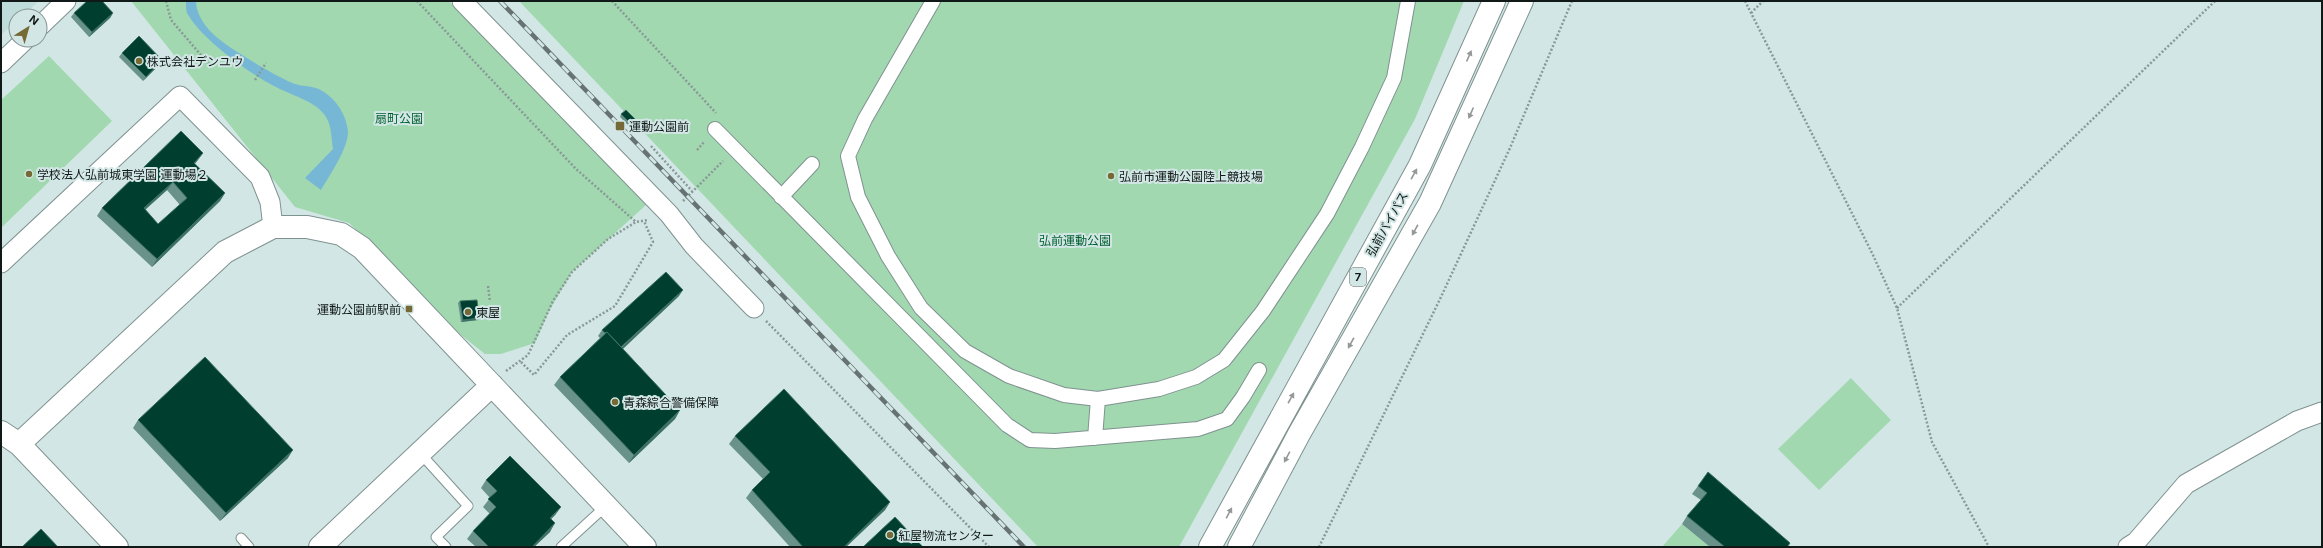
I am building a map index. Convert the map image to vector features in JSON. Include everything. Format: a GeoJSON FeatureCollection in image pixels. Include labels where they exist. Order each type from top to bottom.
{"type":"FeatureCollection","features":[{"type":"Feature","properties":{"kind":"main road","name":"弘前バイパス"},"geometry":{"type":"LineString","coordinates":[[1210,547],[1420,165],[1494,1]]}},
{"type":"Feature","properties":{"kind":"main road","name":"7"},"geometry":{"type":"LineString","coordinates":[[1239,547],[1299,434],[1430,204],[1522,1]]}},
{"type":"Feature","properties":{"kind":"main road"},"geometry":{"type":"LineString","coordinates":[[117,547],[10,438],[225,252],[273,227],[307,227],[341,234],[362,248],[645,547]]}},
{"type":"Feature","properties":{"kind":"main road"},"geometry":{"type":"LineString","coordinates":[[320,547],[492,386]]}},
{"type":"Feature","properties":{"kind":"street"},"geometry":{"type":"LineString","coordinates":[[48,18],[66,1]]}},
{"type":"Feature","properties":{"kind":"street"},"geometry":{"type":"LineString","coordinates":[[462,1],[674,210],[694,246],[754,308]]}},
{"type":"Feature","properties":{"kind":"street"},"geometry":{"type":"LineString","coordinates":[[933,1],[865,118],[848,156],[858,197],[888,256],[921,308],[965,351],[1009,376],[1064,395],[1098,399],[1159,389],[1196,377],[1224,360],[1263,311],[1327,214],[1362,148],[1394,78],[1408,1]]}},
{"type":"Feature","properties":{"kind":"street"},"geometry":{"type":"LineString","coordinates":[[1,63],[17,48]]}},
{"type":"Feature","properties":{"kind":"street"},"geometry":{"type":"LineString","coordinates":[[1,263],[180,96],[260,177],[270,202],[273,227]]}},
{"type":"Feature","properties":{"kind":"street"},"geometry":{"type":"LineString","coordinates":[[716,129],[781,197],[1007,425],[1030,440],[1055,441],[1198,429],[1226,419],[1243,397],[1259,370]]}},
{"type":"Feature","properties":{"kind":"street"},"geometry":{"type":"LineString","coordinates":[[781,197],[812,164]]}},
{"type":"Feature","properties":{"kind":"street"},"geometry":{"type":"LineString","coordinates":[[1095,438],[1098,399]]}},
{"type":"Feature","properties":{"kind":"street"},"geometry":{"type":"LineString","coordinates":[[2128,547],[2136,542],[2186,484],[2297,421],[2322,412]]}},
{"type":"Feature","properties":{"kind":"lane"},"geometry":{"type":"LineString","coordinates":[[420,454],[468,506],[436,537],[446,547]]}},
{"type":"Feature","properties":{"kind":"lane"},"geometry":{"type":"LineString","coordinates":[[561,547],[606,506]]}},
{"type":"Feature","properties":{"kind":"lane"},"geometry":{"type":"LineString","coordinates":[[241,538],[249,547]]}},
{"type":"Feature","properties":{"kind":"path"},"geometry":{"type":"LineString","coordinates":[[166,1],[171,20],[212,68]]}},
{"type":"Feature","properties":{"kind":"path"},"geometry":{"type":"LineString","coordinates":[[417,1],[576,169],[636,222]]}},
{"type":"Feature","properties":{"kind":"path"},"geometry":{"type":"LineString","coordinates":[[612,1],[718,115]]}},
{"type":"Feature","properties":{"kind":"path"},"geometry":{"type":"LineString","coordinates":[[1319,547],[1441,297],[1510,148],[1572,1]]}},
{"type":"Feature","properties":{"kind":"path"},"geometry":{"type":"LineString","coordinates":[[1745,1],[1869,248],[1897,308],[1932,442],[1989,547]]}},
{"type":"Feature","properties":{"kind":"path"},"geometry":{"type":"LineString","coordinates":[[1751,13],[1763,1]]}},
{"type":"Feature","properties":{"kind":"path"},"geometry":{"type":"LineString","coordinates":[[1897,308],[2215,1]]}},
{"type":"Feature","properties":{"kind":"path"},"geometry":{"type":"LineString","coordinates":[[256,80],[266,63]]}},
{"type":"Feature","properties":{"kind":"path"},"geometry":{"type":"LineString","coordinates":[[651,146],[693,191]]}},
{"type":"Feature","properties":{"kind":"path"},"geometry":{"type":"LineString","coordinates":[[492,386],[509,369],[521,362],[535,343],[553,301],[572,272],[608,239],[636,222],[644,221],[674,210],[735,150]]}},
{"type":"Feature","properties":{"kind":"path"},"geometry":{"type":"LineString","coordinates":[[521,362],[534,375],[567,335],[615,306],[653,242],[644,221]]}},
{"type":"Feature","properties":{"kind":"path"},"geometry":{"type":"LineString","coordinates":[[488,286],[490,302]]}},
{"type":"Feature","properties":{"kind":"path"},"geometry":{"type":"LineString","coordinates":[[754,308],[989,547]]}},
{"type":"Feature","properties":{"kind":"shaded area"},"geometry":{"type":"Polygon","coordinates":[[[1,1],[39,1],[31,8],[8,8],[8,28],[1,35],[1,1]]]}},
{"type":"Feature","properties":{"kind":"green space","name":"扇町公園"},"geometry":{"type":"Polygon","coordinates":[[[131,1],[449,1],[646,205],[572,272],[549,311],[535,343],[501,354],[485,354],[442,320],[404,275],[349,223],[295,207],[131,1]]]}},
{"type":"Feature","properties":{"kind":"green space","name":"弘前運動公園"},"geometry":{"type":"Polygon","coordinates":[[[519,1],[1464,1],[1415,119],[1179,547],[1038,547],[519,1]]]}},
{"type":"Feature","properties":{"kind":"green space","name":"学校法人弘前城東学園 運動場２"},"geometry":{"type":"Polygon","coordinates":[[[49,56],[112,121],[1,228],[1,100],[49,56]]]}},
{"type":"Feature","properties":{"kind":"green space"},"geometry":{"type":"Polygon","coordinates":[[[1851,378],[1891,420],[1819,490],[1778,449],[1851,378]]]}},
{"type":"Feature","properties":{"kind":"green space"},"geometry":{"type":"Polygon","coordinates":[[[1682,524],[1710,547],[1662,547],[1682,524]]]}},
{"type":"Feature","properties":{"kind":"water"},"geometry":{"type":"Polygon","coordinates":[[[186,1],[196,1],[199,14],[206,26],[228,46],[251,61],[286,80],[322,91],[338,106],[347,125],[347,139],[338,162],[321,190],[305,178],[333,149],[330,126],[327,118],[320,109],[314,105],[265,81],[227,55],[203,34],[194,23],[187,13],[186,1]]]}},
{"type":"Feature","properties":{"kind":"building"},"geometry":{"type":"Polygon","coordinates":[[[87,1],[102,1],[113,13],[92,32],[74,13],[87,1]]]}},
{"type":"Feature","properties":{"kind":"building","name":"株式会社デンユウ"},"geometry":{"type":"Polygon","coordinates":[[[139,36],[162,60],[146,77],[122,53],[139,36]]]}},
{"type":"Feature","properties":{"kind":"building"},"geometry":{"type":"Polygon","coordinates":[[[626,110],[638,122],[634,127],[621,114],[626,110]]]}},
{"type":"Feature","properties":{"kind":"building"},"geometry":{"type":"Polygon","coordinates":[[[181,131],[203,153],[194,163],[225,193],[157,259],[102,208],[181,131]],[[173,182],[144,208],[158,224],[187,198],[173,182]]]}},
{"type":"Feature","properties":{"kind":"building"},"geometry":{"type":"Polygon","coordinates":[[[666,272],[683,290],[621,347],[607,332],[605,333],[602,330],[666,272]]]}},
{"type":"Feature","properties":{"kind":"building","name":"東屋"},"geometry":{"type":"Polygon","coordinates":[[[477,300],[479,318],[463,320],[460,301],[477,300]]]}},
{"type":"Feature","properties":{"kind":"building","name":"青森綜合警備保障"},"geometry":{"type":"Polygon","coordinates":[[[607,332],[680,410],[634,455],[560,377],[607,332]]]}},
{"type":"Feature","properties":{"kind":"building"},"geometry":{"type":"Polygon","coordinates":[[[205,357],[293,450],[226,513],[138,420],[205,357]]]}},
{"type":"Feature","properties":{"kind":"building"},"geometry":{"type":"Polygon","coordinates":[[[784,389],[890,502],[844,547],[803,547],[752,490],[770,472],[735,436],[784,389]]]}},
{"type":"Feature","properties":{"kind":"building"},"geometry":{"type":"Polygon","coordinates":[[[510,456],[561,507],[550,518],[555,523],[532,547],[489,547],[473,531],[496,507],[488,499],[497,491],[486,480],[510,456]]]}},
{"type":"Feature","properties":{"kind":"building"},"geometry":{"type":"Polygon","coordinates":[[[1708,472],[1790,543],[1787,547],[1725,547],[1687,516],[1707,493],[1698,486],[1708,472]]]}},
{"type":"Feature","properties":{"kind":"building","name":"紅屋物流センター"},"geometry":{"type":"Polygon","coordinates":[[[895,517],[923,547],[863,547],[895,517]]]}},
{"type":"Feature","properties":{"kind":"building"},"geometry":{"type":"Polygon","coordinates":[[[41,529],[58,547],[22,547],[41,529]]]}},
{"type":"Feature","properties":{"kind":"railway"},"geometry":{"type":"LineString","coordinates":[[500,1],[1024,547]]}},
{"type":"Feature","properties":{"kind":"place","name":"株式会社デンユウ"},"geometry":{"type":"Point","coordinates":[139,61]}},
{"type":"Feature","properties":{"kind":"place","name":"運動公園前"},"geometry":{"type":"Point","coordinates":[620,126]}},
{"type":"Feature","properties":{"kind":"place","name":"学校法人弘前城東学園 運動場２"},"geometry":{"type":"Point","coordinates":[29,174]}},
{"type":"Feature","properties":{"kind":"place","name":"弘前市運動公園陸上競技場"},"geometry":{"type":"Point","coordinates":[1111,176]}},
{"type":"Feature","properties":{"kind":"place","name":"運動公園前駅前"},"geometry":{"type":"Point","coordinates":[409,309]}},
{"type":"Feature","properties":{"kind":"place","name":"東屋"},"geometry":{"type":"Point","coordinates":[468,312]}},
{"type":"Feature","properties":{"kind":"place","name":"青森綜合警備保障"},"geometry":{"type":"Point","coordinates":[615,402]}},
{"type":"Feature","properties":{"kind":"place","name":"紅屋物流センター"},"geometry":{"type":"Point","coordinates":[890,535]}}]}
